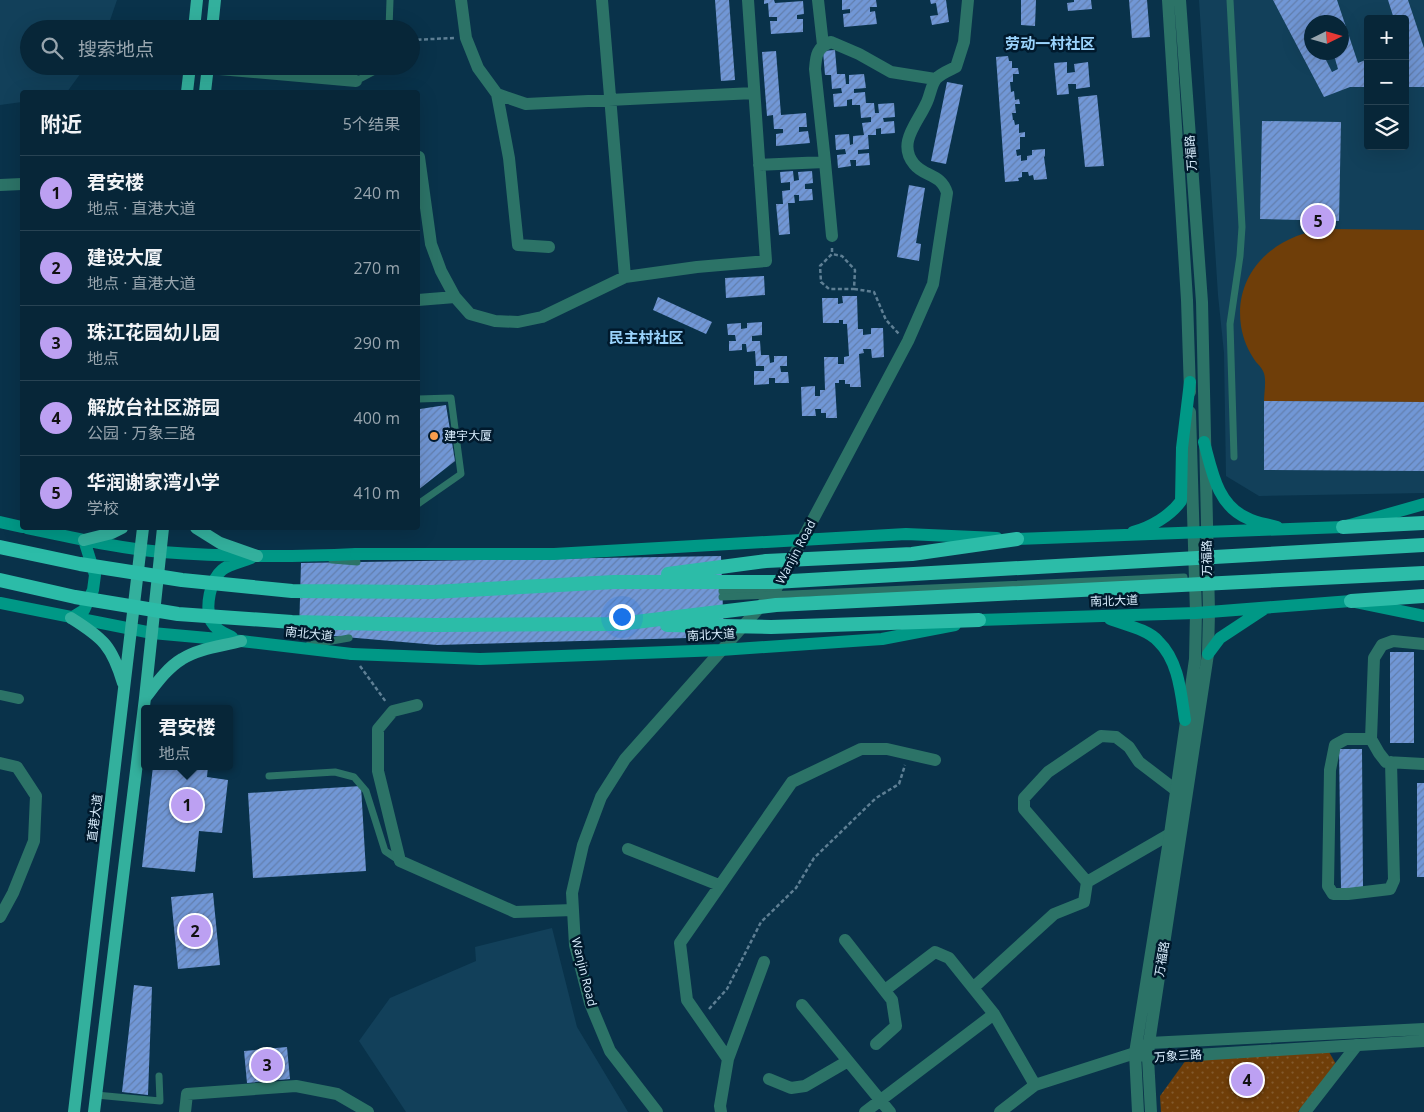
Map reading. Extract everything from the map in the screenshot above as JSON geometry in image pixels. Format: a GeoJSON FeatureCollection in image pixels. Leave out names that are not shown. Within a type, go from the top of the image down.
{"type":"FeatureCollection","features":[{"type":"Feature","properties":{"kind":"highway"},"geometry":{"type":"LineString","coordinates":[[1343,527],[1424,523]]}},
{"type":"Feature","properties":{"kind":"highway"},"geometry":{"type":"LineString","coordinates":[[614,582],[766,561],[912,554],[1017,539]]}},
{"type":"Feature","properties":{"kind":"highway"},"geometry":{"type":"LineString","coordinates":[[0,547],[80,564],[182,580],[292,591],[432,592],[614,582],[774,582],[1424,545]]}},
{"type":"Feature","properties":{"kind":"highway","name":"南北大道"},"geometry":{"type":"LineString","coordinates":[[0,580],[75,597],[178,614],[283,622],[434,625],[619,624],[776,605],[1424,573]]}},
{"type":"Feature","properties":{"kind":"highway"},"geometry":{"type":"LineString","coordinates":[[1352,601],[1424,596]]}},
{"type":"Feature","properties":{"kind":"highway"},"geometry":{"type":"LineString","coordinates":[[619,624],[771,627],[979,620]]}},
{"type":"Feature","properties":{"kind":"main road"},"geometry":{"type":"LineString","coordinates":[[195,20],[197,0]]}},
{"type":"Feature","properties":{"kind":"main road"},"geometry":{"type":"LineString","coordinates":[[213,20],[215,0]]}},
{"type":"Feature","properties":{"kind":"main road"},"geometry":{"type":"LineString","coordinates":[[187,90],[189,75]]}},
{"type":"Feature","properties":{"kind":"main road"},"geometry":{"type":"LineString","coordinates":[[205,90],[207,75]]}},
{"type":"Feature","properties":{"kind":"main road"},"geometry":{"type":"LineString","coordinates":[[1119,536],[1150,526],[1177,507],[1181,501],[1183,494],[1182,448],[1190,382]]}},
{"type":"Feature","properties":{"kind":"main road"},"geometry":{"type":"LineString","coordinates":[[1204,442],[1216,484],[1228,503],[1247,518],[1287,530]]}},
{"type":"Feature","properties":{"kind":"main road"},"geometry":{"type":"LineString","coordinates":[[36,530],[84,540],[161,552],[356,558],[554,554],[906,534],[1017,539],[1287,530],[1343,527],[1424,504]]}},
{"type":"Feature","properties":{"kind":"main road"},"geometry":{"type":"LineString","coordinates":[[0,522],[20,527]]}},
{"type":"Feature","properties":{"kind":"main road"},"geometry":{"type":"LineString","coordinates":[[84,540],[118,530]]}},
{"type":"Feature","properties":{"kind":"main road","name":"直港大道"},"geometry":{"type":"LineString","coordinates":[[74,1112],[143,530]]}},
{"type":"Feature","properties":{"kind":"main road"},"geometry":{"type":"LineString","coordinates":[[144,705],[163,530]]}},
{"type":"Feature","properties":{"kind":"main road"},"geometry":{"type":"LineString","coordinates":[[199,530],[220,543],[257,556]]}},
{"type":"Feature","properties":{"kind":"main road"},"geometry":{"type":"LineString","coordinates":[[84,540],[95,575],[93,590],[84,610],[71,618],[94,632],[107,646],[117,662],[125,690]]}},
{"type":"Feature","properties":{"kind":"main road"},"geometry":{"type":"LineString","coordinates":[[242,641],[219,630],[211,620],[209,605],[211,591],[217,577],[223,570],[257,556]]}},
{"type":"Feature","properties":{"kind":"main road","name":"南北大道"},"geometry":{"type":"LineString","coordinates":[[0,603],[152,633],[352,654],[480,659],[721,650],[882,639],[979,620],[1196,613],[1352,601],[1424,616]]}},
{"type":"Feature","properties":{"kind":"main road"},"geometry":{"type":"LineString","coordinates":[[1208,654],[1220,638],[1267,607]]}},
{"type":"Feature","properties":{"kind":"main road"},"geometry":{"type":"LineString","coordinates":[[1105,617],[1146,633],[1158,640],[1167,652],[1177,675],[1185,720]]}},
{"type":"Feature","properties":{"kind":"main road"},"geometry":{"type":"LineString","coordinates":[[145,698],[163,675],[182,658],[242,641]]}},
{"type":"Feature","properties":{"kind":"main road"},"geometry":{"type":"LineString","coordinates":[[94,1112],[141,730]]}},
{"type":"Feature","properties":{"kind":"street"},"geometry":{"type":"LineString","coordinates":[[461,0],[466,38],[478,68],[497,94],[509,158],[518,245],[549,247]]}},
{"type":"Feature","properties":{"kind":"street"},"geometry":{"type":"LineString","coordinates":[[602,0],[625,277]]}},
{"type":"Feature","properties":{"kind":"street"},"geometry":{"type":"LineString","coordinates":[[420,164],[432,244],[441,271],[455,297],[470,314],[495,321],[518,322],[542,317],[625,277],[697,267],[766,261],[748,0]]}},
{"type":"Feature","properties":{"kind":"street"},"geometry":{"type":"LineString","coordinates":[[818,0],[823,45]]}},
{"type":"Feature","properties":{"kind":"street"},"geometry":{"type":"LineString","coordinates":[[832,236],[815,69],[816,55],[823,45],[831,42],[841,45],[891,72],[936,79],[956,67],[964,42],[968,0]]}},
{"type":"Feature","properties":{"kind":"street","name":"万福路"},"geometry":{"type":"LineString","coordinates":[[1138,1112],[1135,1053],[1177,791],[1185,720],[1195,659],[1196,613],[1187,300],[1168,0]]}},
{"type":"Feature","properties":{"kind":"street","name":"万福路"},"geometry":{"type":"LineString","coordinates":[[1150,1112],[1149,1043],[1208,654],[1209,612],[1195,577],[1206,533],[1202,302],[1180,0]]}},
{"type":"Feature","properties":{"kind":"street"},"geometry":{"type":"LineString","coordinates":[[293,75],[356,81]]}},
{"type":"Feature","properties":{"kind":"street","name":"Wanjin Road"},"geometry":{"type":"LineString","coordinates":[[657,1112],[610,1052],[590,1003],[575,945],[572,893],[583,845],[601,797],[626,759],[776,589],[908,341],[933,284],[947,202],[945,185],[937,178],[915,166],[908,154],[906,144],[936,79]]}},
{"type":"Feature","properties":{"kind":"street"},"geometry":{"type":"LineString","coordinates":[[497,94],[526,104],[754,93]]}},
{"type":"Feature","properties":{"kind":"street"},"geometry":{"type":"LineString","coordinates":[[759,165],[825,162]]}},
{"type":"Feature","properties":{"kind":"street"},"geometry":{"type":"LineString","coordinates":[[0,185],[20,184]]}},
{"type":"Feature","properties":{"kind":"street"},"geometry":{"type":"LineString","coordinates":[[420,300],[455,297]]}},
{"type":"Feature","properties":{"kind":"street"},"geometry":{"type":"LineString","coordinates":[[1424,644],[1393,641],[1382,645],[1374,658],[1371,738],[1386,762],[1424,764]]}},
{"type":"Feature","properties":{"kind":"street"},"geometry":{"type":"LineString","coordinates":[[0,695],[19,699]]}},
{"type":"Feature","properties":{"kind":"street"},"geometry":{"type":"LineString","coordinates":[[417,705],[393,711],[378,729],[378,771],[400,861],[515,912],[573,910]]}},
{"type":"Feature","properties":{"kind":"street"},"geometry":{"type":"LineString","coordinates":[[973,988],[1054,914],[1084,902],[1087,882],[1024,809],[1024,798],[1048,772],[1101,736],[1116,737],[1129,747],[1139,762],[1177,791]]}},
{"type":"Feature","properties":{"kind":"street"},"geometry":{"type":"LineString","coordinates":[[1371,738],[1346,739],[1335,745],[1330,770],[1328,886],[1333,894],[1390,890],[1394,880],[1391,762]]}},
{"type":"Feature","properties":{"kind":"street"},"geometry":{"type":"LineString","coordinates":[[728,1059],[687,1000],[680,943],[719,885],[792,782],[861,749],[887,749],[935,760]]}},
{"type":"Feature","properties":{"kind":"street"},"geometry":{"type":"LineString","coordinates":[[0,763],[17,767],[36,796],[34,841],[13,893],[0,917]]}},
{"type":"Feature","properties":{"kind":"street"},"geometry":{"type":"LineString","coordinates":[[1087,882],[1170,834]]}},
{"type":"Feature","properties":{"kind":"street"},"geometry":{"type":"LineString","coordinates":[[628,849],[719,885]]}},
{"type":"Feature","properties":{"kind":"street"},"geometry":{"type":"LineString","coordinates":[[844,940],[892,1000],[896,1026],[876,1044]]}},
{"type":"Feature","properties":{"kind":"street"},"geometry":{"type":"LineString","coordinates":[[885,990],[935,952],[949,958],[994,1014],[1034,1085]]}},
{"type":"Feature","properties":{"kind":"street"},"geometry":{"type":"LineString","coordinates":[[721,1112],[720,1106],[728,1059],[764,962]]}},
{"type":"Feature","properties":{"kind":"street"},"geometry":{"type":"LineString","coordinates":[[802,1005],[890,1112]]}},
{"type":"Feature","properties":{"kind":"street"},"geometry":{"type":"LineString","coordinates":[[865,1112],[994,1014]]}},
{"type":"Feature","properties":{"kind":"street","name":"万象三路"},"geometry":{"type":"LineString","coordinates":[[1135,1053],[1149,1043],[1424,1029]]}},
{"type":"Feature","properties":{"kind":"street","name":"万象三路"},"geometry":{"type":"LineString","coordinates":[[1135,1053],[1148,1058],[1424,1041]]}},
{"type":"Feature","properties":{"kind":"street"},"geometry":{"type":"LineString","coordinates":[[1305,1112],[1357,1045]]}},
{"type":"Feature","properties":{"kind":"street"},"geometry":{"type":"LineString","coordinates":[[1008,1109],[1034,1085],[1135,1053]]}},
{"type":"Feature","properties":{"kind":"street"},"geometry":{"type":"LineString","coordinates":[[769,1079],[791,1088],[805,1086],[848,1061]]}},
{"type":"Feature","properties":{"kind":"street"},"geometry":{"type":"LineString","coordinates":[[185,1112],[187,1094],[296,1086],[337,1094],[368,1112]]}},
{"type":"Feature","properties":{"kind":"lane"},"geometry":{"type":"LineString","coordinates":[[389,20],[390,0]]}},
{"type":"Feature","properties":{"kind":"lane"},"geometry":{"type":"LineString","coordinates":[[1230,0],[1242,227],[1240,256],[1230,324],[1234,457]]}},
{"type":"Feature","properties":{"kind":"lane"},"geometry":{"type":"LineString","coordinates":[[356,81],[367,75]]}},
{"type":"Feature","properties":{"kind":"lane"},"geometry":{"type":"LineString","coordinates":[[420,399],[451,398],[461,474],[420,503]]}},
{"type":"Feature","properties":{"kind":"lane"},"geometry":{"type":"LineString","coordinates":[[776,589],[722,594],[1195,577]]}},
{"type":"Feature","properties":{"kind":"lane"},"geometry":{"type":"LineString","coordinates":[[294,648],[349,638]]}},
{"type":"Feature","properties":{"kind":"lane"},"geometry":{"type":"LineString","coordinates":[[269,776],[335,772],[354,777],[366,792],[385,851],[400,861]]}},
{"type":"Feature","properties":{"kind":"lane"},"geometry":{"type":"LineString","coordinates":[[96,1095],[160,1101],[159,1076]]}},
{"type":"Feature","properties":{"kind":"path"},"geometry":{"type":"LineString","coordinates":[[420,40],[466,38]]}},
{"type":"Feature","properties":{"kind":"path"},"geometry":{"type":"LineString","coordinates":[[854,289],[855,270],[842,256],[832,254],[820,266],[821,282],[829,289],[854,289],[874,292],[886,320],[894,330],[908,341]]}},
{"type":"Feature","properties":{"kind":"path"},"geometry":{"type":"LineString","coordinates":[[352,654],[393,711]]}},
{"type":"Feature","properties":{"kind":"path"},"geometry":{"type":"LineString","coordinates":[[700,1018],[727,989],[761,922],[796,888],[814,858],[876,798],[899,784],[908,754]]}},
{"type":"Feature","properties":{"kind":"shaded area"},"geometry":{"type":"Polygon","coordinates":[[[0,0],[117,0],[110,20],[20,20],[20,75],[79,75],[68,90],[20,90],[20,102],[0,105],[0,0]]]}},
{"type":"Feature","properties":{"kind":"shaded area"},"geometry":{"type":"Polygon","coordinates":[[[1199,0],[1424,0],[1424,493],[1259,496],[1226,476],[1224,353],[1218,295],[1199,0]]]}},
{"type":"Feature","properties":{"kind":"shaded area"},"geometry":{"type":"Polygon","coordinates":[[[1328,229],[1424,230],[1424,402],[1264,401],[1264,374],[1248,349],[1241,326],[1240,306],[1244,288],[1262,258],[1276,247],[1292,238],[1309,232],[1328,229]]]}},
{"type":"Feature","properties":{"kind":"shaded area"},"geometry":{"type":"Polygon","coordinates":[[[552,928],[577,1027],[628,1112],[406,1112],[359,1041],[390,998],[476,961],[475,947],[552,928]]]}},
{"type":"Feature","properties":{"kind":"shaded area"},"geometry":{"type":"Polygon","coordinates":[[[1329,1052],[1336,1064],[1298,1112],[1161,1112],[1160,1096],[1186,1060],[1329,1052]]]}},
{"type":"Feature","properties":{"kind":"building"},"geometry":{"type":"Polygon","coordinates":[[[715,0],[729,0],[735,80],[721,81],[715,0]]]}},
{"type":"Feature","properties":{"kind":"building"},"geometry":{"type":"Polygon","coordinates":[[[764,0],[774,0],[775,3],[803,1],[804,14],[797,15],[797,19],[803,19],[803,32],[771,34],[770,21],[777,21],[777,17],[769,17],[768,3],[764,4],[764,0]]]}},
{"type":"Feature","properties":{"kind":"building"},"geometry":{"type":"Polygon","coordinates":[[[842,0],[876,0],[877,7],[870,7],[870,12],[875,11],[877,24],[844,27],[843,14],[850,13],[850,9],[842,10],[842,0]]]}},
{"type":"Feature","properties":{"kind":"building"},"geometry":{"type":"Polygon","coordinates":[[[930,0],[946,0],[949,22],[932,25],[930,16],[938,15],[936,3],[931,4],[930,0]]]}},
{"type":"Feature","properties":{"kind":"building"},"geometry":{"type":"Polygon","coordinates":[[[1021,0],[1036,0],[1035,26],[1021,25],[1021,0]]]}},
{"type":"Feature","properties":{"kind":"building"},"geometry":{"type":"Polygon","coordinates":[[[1074,0],[1091,0],[1092,9],[1068,11],[1067,3],[1074,2],[1074,0]]]}},
{"type":"Feature","properties":{"kind":"building"},"geometry":{"type":"Polygon","coordinates":[[[1129,0],[1147,0],[1150,37],[1132,38],[1129,0]]]}},
{"type":"Feature","properties":{"kind":"building"},"geometry":{"type":"Polygon","coordinates":[[[1273,0],[1337,0],[1342,15],[1304,15],[1304,59],[1273,0]]]}},
{"type":"Feature","properties":{"kind":"building"},"geometry":{"type":"Polygon","coordinates":[[[1388,0],[1408,0],[1424,48],[1424,87],[1409,87],[1409,15],[1393,15],[1388,0]]]}},
{"type":"Feature","properties":{"kind":"building"},"geometry":{"type":"Polygon","coordinates":[[[1349,36],[1358,63],[1364,61],[1364,87],[1350,87],[1324,97],[1305,60],[1326,60],[1332,72],[1338,69],[1335,60],[1349,60],[1349,36]]]}},
{"type":"Feature","properties":{"kind":"building"},"geometry":{"type":"Polygon","coordinates":[[[835,50],[837,74],[845,74],[846,84],[849,84],[849,75],[864,74],[866,88],[854,89],[854,93],[865,92],[866,103],[874,103],[875,113],[879,113],[878,104],[894,103],[895,117],[883,118],[884,122],[894,121],[895,133],[881,134],[881,128],[876,129],[876,135],[868,135],[869,149],[858,150],[858,154],[869,153],[870,165],[856,166],[856,160],[850,160],[851,166],[838,168],[837,155],[846,154],[845,149],[836,150],[835,135],[849,134],[850,145],[853,144],[853,136],[864,135],[862,123],[871,122],[871,117],[861,118],[860,105],[852,105],[852,99],[847,100],[847,106],[834,107],[833,94],[842,93],[841,88],[832,89],[831,75],[825,75],[823,51],[835,50]]]}},
{"type":"Feature","properties":{"kind":"building"},"geometry":{"type":"Polygon","coordinates":[[[776,51],[781,115],[806,113],[807,127],[799,127],[799,132],[808,131],[810,143],[776,146],[776,134],[783,133],[783,129],[774,129],[773,115],[767,116],[762,52],[776,51]]]}},
{"type":"Feature","properties":{"kind":"building"},"geometry":{"type":"Polygon","coordinates":[[[1008,56],[1009,61],[1012,61],[1012,68],[1018,68],[1019,74],[1013,74],[1013,82],[1010,82],[1011,92],[1014,91],[1015,100],[1019,99],[1020,104],[1015,104],[1016,113],[1012,113],[1013,120],[1015,125],[1019,124],[1019,133],[1025,132],[1025,137],[1020,137],[1020,149],[1016,150],[1017,156],[1021,155],[1021,161],[1027,160],[1027,156],[1032,155],[1032,150],[1045,149],[1044,157],[1047,179],[1034,180],[1033,175],[1029,176],[1028,172],[1022,172],[1022,177],[1018,178],[1019,181],[1005,182],[996,57],[1008,56]]]}},
{"type":"Feature","properties":{"kind":"building"},"geometry":{"type":"Polygon","coordinates":[[[1067,62],[1067,73],[1075,72],[1074,64],[1088,62],[1090,87],[1076,89],[1076,84],[1068,84],[1069,94],[1057,95],[1054,63],[1067,62]]]}},
{"type":"Feature","properties":{"kind":"building"},"geometry":{"type":"Polygon","coordinates":[[[947,82],[963,85],[946,164],[931,161],[947,82]]]}},
{"type":"Feature","properties":{"kind":"building"},"geometry":{"type":"Polygon","coordinates":[[[1097,95],[1104,166],[1085,167],[1078,97],[1097,95]]]}},
{"type":"Feature","properties":{"kind":"building"},"geometry":{"type":"Polygon","coordinates":[[[1262,121],[1341,122],[1339,221],[1260,219],[1262,121]]]}},
{"type":"Feature","properties":{"kind":"building"},"geometry":{"type":"Polygon","coordinates":[[[793,171],[794,181],[799,180],[798,172],[812,171],[813,183],[805,184],[805,189],[812,189],[813,200],[799,201],[799,195],[794,195],[795,203],[788,203],[790,234],[779,235],[776,204],[783,204],[782,191],[790,190],[790,182],[781,183],[780,172],[793,171]]]}},
{"type":"Feature","properties":{"kind":"building"},"geometry":{"type":"Polygon","coordinates":[[[909,185],[925,188],[916,243],[921,244],[919,261],[897,257],[909,185]]]}},
{"type":"Feature","properties":{"kind":"building"},"geometry":{"type":"Polygon","coordinates":[[[764,276],[765,295],[726,298],[725,278],[764,276]]]}},
{"type":"Feature","properties":{"kind":"building"},"geometry":{"type":"Polygon","coordinates":[[[842,296],[857,296],[858,329],[863,329],[863,335],[871,334],[871,328],[883,328],[884,357],[872,358],[871,349],[863,349],[864,353],[859,354],[861,387],[850,387],[850,384],[845,384],[845,380],[839,380],[839,383],[835,383],[837,418],[826,418],[826,413],[821,413],[821,409],[815,409],[816,416],[802,416],[801,387],[815,386],[815,396],[820,396],[820,390],[825,390],[824,357],[838,357],[838,364],[844,364],[844,357],[849,356],[847,324],[843,324],[843,320],[839,320],[839,323],[823,323],[822,298],[838,298],[838,304],[843,303],[842,296]]]}},
{"type":"Feature","properties":{"kind":"building"},"geometry":{"type":"Polygon","coordinates":[[[658,297],[712,322],[706,334],[653,310],[658,297]]]}},
{"type":"Feature","properties":{"kind":"building"},"geometry":{"type":"Polygon","coordinates":[[[762,322],[762,335],[752,336],[752,341],[760,341],[761,355],[769,355],[770,363],[774,362],[774,356],[787,356],[787,366],[780,366],[781,372],[788,372],[789,383],[775,383],[775,378],[769,378],[769,384],[754,385],[754,371],[764,371],[764,366],[756,366],[755,351],[747,352],[746,344],[742,344],[742,350],[729,351],[729,341],[736,341],[735,335],[728,335],[727,324],[741,323],[741,329],[747,328],[747,323],[762,322]]]}},
{"type":"Feature","properties":{"kind":"building"},"geometry":{"type":"Polygon","coordinates":[[[1264,401],[1424,402],[1424,471],[1264,470],[1264,401]]]}},
{"type":"Feature","properties":{"kind":"building","name":"建宇大厦"},"geometry":{"type":"Polygon","coordinates":[[[446,405],[455,461],[420,488],[420,409],[446,405]]]}},
{"type":"Feature","properties":{"kind":"building"},"geometry":{"type":"Polygon","coordinates":[[[721,556],[724,637],[437,645],[299,633],[301,563],[721,556]]]}},
{"type":"Feature","properties":{"kind":"building"},"geometry":{"type":"Polygon","coordinates":[[[1390,652],[1414,652],[1414,743],[1390,743],[1390,652]]]}},
{"type":"Feature","properties":{"kind":"building"},"geometry":{"type":"Polygon","coordinates":[[[1339,749],[1362,749],[1363,889],[1341,889],[1339,749]]]}},
{"type":"Feature","properties":{"kind":"building"},"geometry":{"type":"Polygon","coordinates":[[[153,770],[208,770],[207,777],[228,780],[222,833],[199,831],[195,872],[142,867],[153,770]]]}},
{"type":"Feature","properties":{"kind":"building"},"geometry":{"type":"Polygon","coordinates":[[[1417,783],[1424,783],[1424,877],[1417,877],[1417,783]]]}},
{"type":"Feature","properties":{"kind":"building"},"geometry":{"type":"Polygon","coordinates":[[[361,786],[366,871],[253,878],[248,793],[361,786]]]}},
{"type":"Feature","properties":{"kind":"building"},"geometry":{"type":"Polygon","coordinates":[[[213,893],[220,965],[178,969],[171,897],[213,893]]]}},
{"type":"Feature","properties":{"kind":"building"},"geometry":{"type":"Polygon","coordinates":[[[134,985],[152,987],[148,1095],[122,1092],[134,985]]]}},
{"type":"Feature","properties":{"kind":"building"},"geometry":{"type":"Polygon","coordinates":[[[287,1047],[290,1079],[247,1083],[244,1051],[287,1047]]]}},
{"type":"Feature","properties":{"kind":"place","name":"华润谢家湾小学"},"geometry":{"type":"Point","coordinates":[1318,221]}},
{"type":"Feature","properties":{"kind":"place","name":"建宇大厦"},"geometry":{"type":"Point","coordinates":[434,436]}},
{"type":"Feature","properties":{"kind":"place","name":"君安楼"},"geometry":{"type":"Point","coordinates":[187,805]}},
{"type":"Feature","properties":{"kind":"place","name":"建设大厦"},"geometry":{"type":"Point","coordinates":[195,931]}},
{"type":"Feature","properties":{"kind":"place","name":"珠江花园幼儿园"},"geometry":{"type":"Point","coordinates":[267,1065]}},
{"type":"Feature","properties":{"kind":"place","name":"解放台社区游园"},"geometry":{"type":"Point","coordinates":[1247,1080]}},
{"type":"Feature","properties":{"kind":"district","name":"劳动一村社区"},"geometry":{"type":"Point","coordinates":[1050,44]}},
{"type":"Feature","properties":{"kind":"district","name":"民主村社区"},"geometry":{"type":"Point","coordinates":[646,338]}}]}
